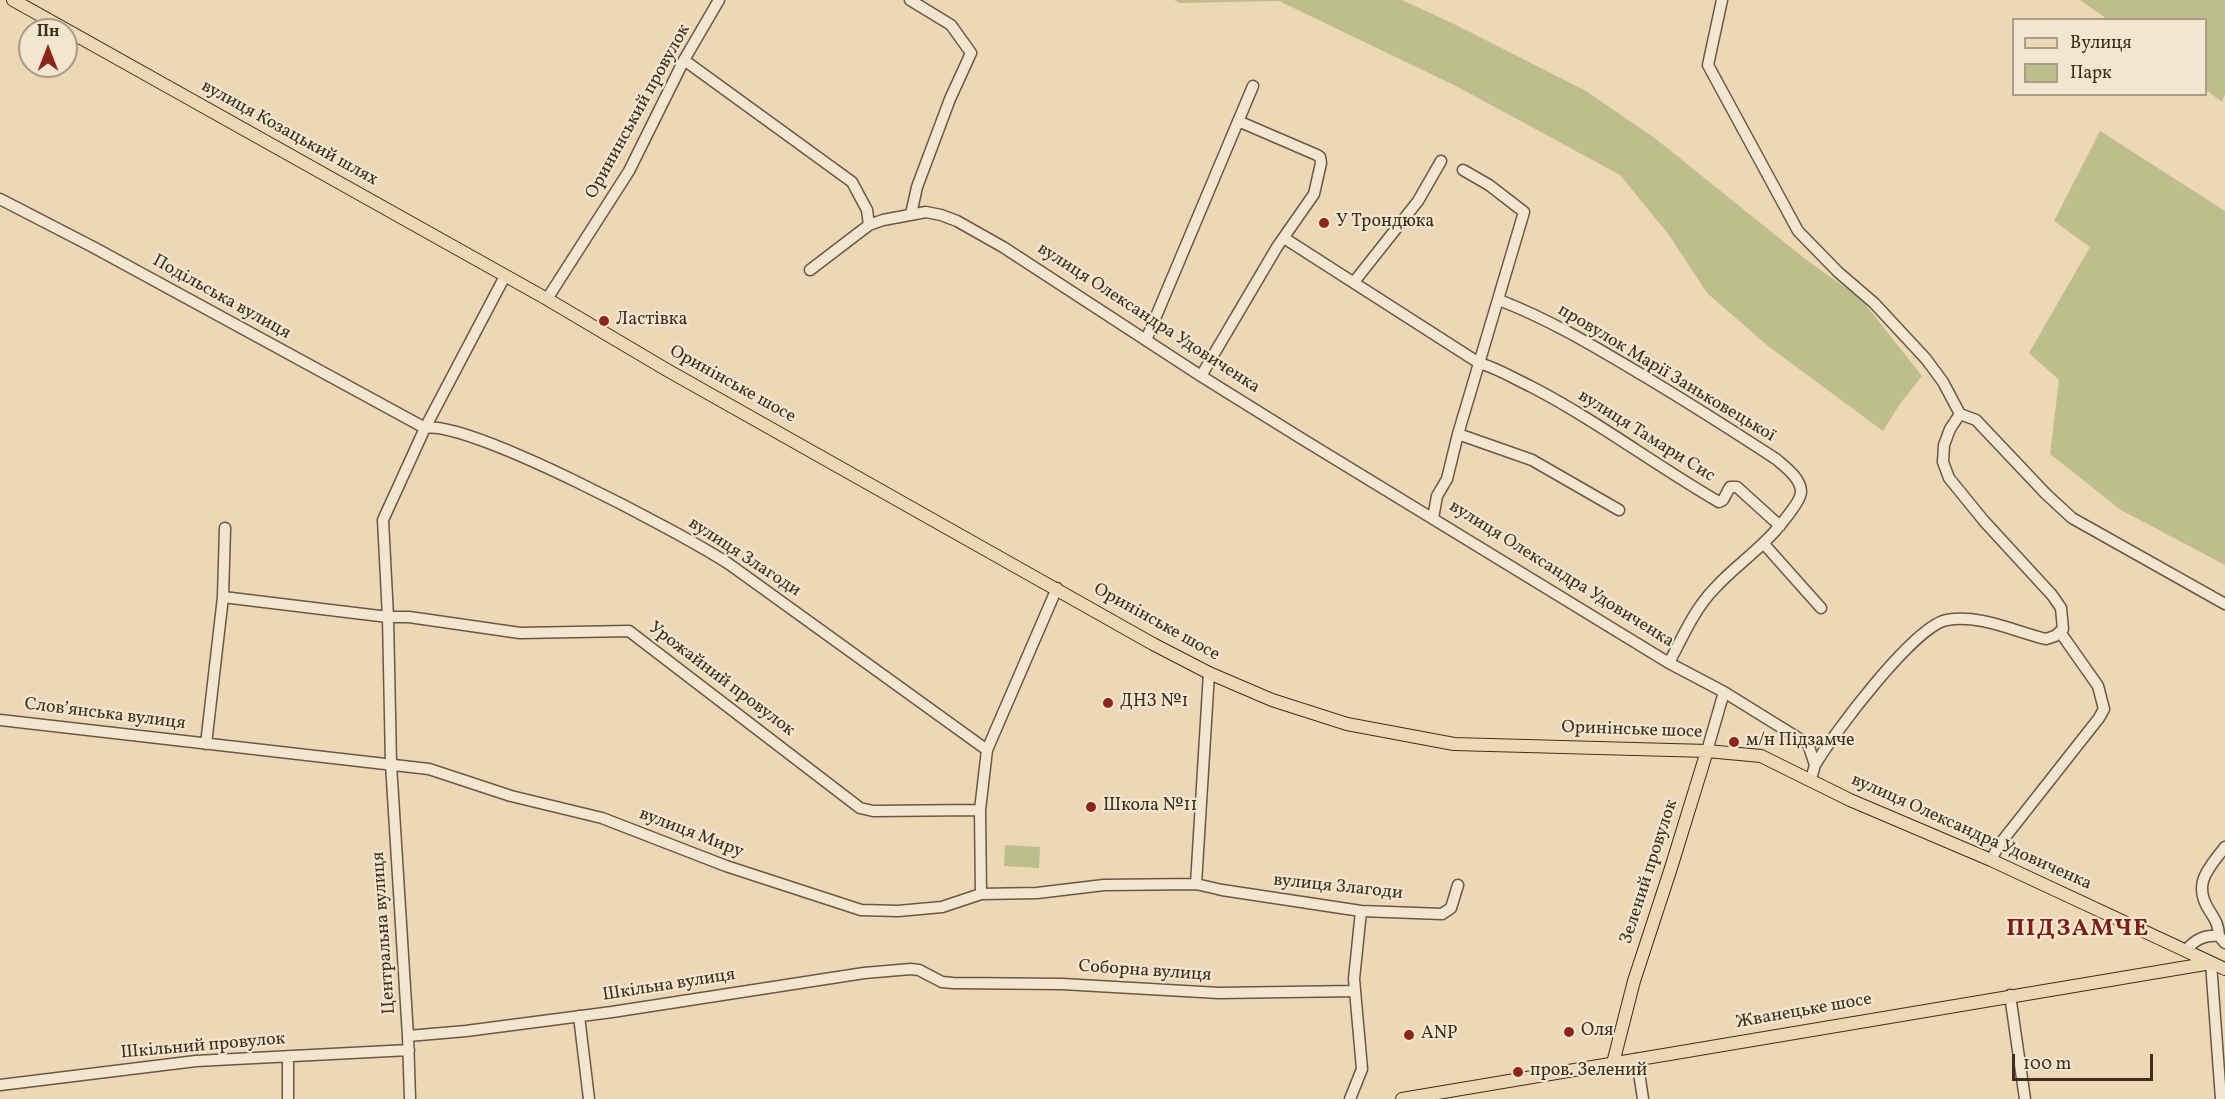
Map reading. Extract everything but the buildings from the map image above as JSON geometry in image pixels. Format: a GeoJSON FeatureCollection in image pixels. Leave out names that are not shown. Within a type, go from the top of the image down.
{"type":"FeatureCollection","features":[{"type":"Feature","properties":{"kind":"main road","name":"вулиця Козацький шлях"},"geometry":{"type":"LineString","coordinates":[[13,0],[547,299]]}},
{"type":"Feature","properties":{"kind":"main road","name":"Оринінське шосе"},"geometry":{"type":"LineString","coordinates":[[547,299],[667,370],[1058,588],[1153,644],[1209,673],[1272,700],[1347,724],[1454,744],[1707,750],[1761,756],[1811,779]]}},
{"type":"Feature","properties":{"kind":"main road","name":"Зелений провулок"},"geometry":{"type":"LineString","coordinates":[[1613,1063],[1634,981],[1707,750]]}},
{"type":"Feature","properties":{"kind":"main road","name":"вулиця Олександра Удовиченка"},"geometry":{"type":"LineString","coordinates":[[1811,779],[1850,800],[1991,860],[2225,969]]}},
{"type":"Feature","properties":{"kind":"main road","name":"Жванецьке шосе"},"geometry":{"type":"LineString","coordinates":[[1402,1099],[2211,963]]}},
{"type":"Feature","properties":{"kind":"street","name":"Орининський провулок"},"geometry":{"type":"LineString","coordinates":[[547,299],[629,171],[684,60],[719,0]]}},
{"type":"Feature","properties":{"kind":"street"},"geometry":{"type":"LineString","coordinates":[[910,0],[951,25],[971,53],[950,99],[925,165],[911,214]]}},
{"type":"Feature","properties":{"kind":"street"},"geometry":{"type":"LineString","coordinates":[[1722,0],[1708,65],[1798,231],[1838,272],[1874,303],[1926,359],[1943,382],[1960,414],[1976,420],[2072,518],[2225,604]]}},
{"type":"Feature","properties":{"kind":"street"},"geometry":{"type":"LineString","coordinates":[[684,60],[852,182],[867,210],[869,225]]}},
{"type":"Feature","properties":{"kind":"street"},"geometry":{"type":"LineString","coordinates":[[1146,340],[1253,86]]}},
{"type":"Feature","properties":{"kind":"street"},"geometry":{"type":"LineString","coordinates":[[1201,376],[1284,238],[1314,194],[1321,160],[1317,155],[1238,121]]}},
{"type":"Feature","properties":{"kind":"street"},"geometry":{"type":"LineString","coordinates":[[1354,282],[1418,201],[1441,161]]}},
{"type":"Feature","properties":{"kind":"street"},"geometry":{"type":"LineString","coordinates":[[1433,518],[1437,496],[1447,479],[1458,434],[1524,212],[1489,185],[1463,171]]}},
{"type":"Feature","properties":{"kind":"street","name":"Подільська вулиця"},"geometry":{"type":"LineString","coordinates":[[0,199],[93,247],[425,428]]}},
{"type":"Feature","properties":{"kind":"street","name":"вулиця Олександра Удовиченка"},"geometry":{"type":"LineString","coordinates":[[810,270],[869,225],[926,212],[941,214],[957,221],[1003,247],[1201,376],[1669,663],[1724,692],[1808,744],[1815,765]]}},
{"type":"Feature","properties":{"kind":"street"},"geometry":{"type":"LineString","coordinates":[[1284,238],[1479,363]]}},
{"type":"Feature","properties":{"kind":"street","name":"Центральна вулиця"},"geometry":{"type":"LineString","coordinates":[[410,1099],[391,765],[388,616],[383,520],[425,428],[505,276]]}},
{"type":"Feature","properties":{"kind":"street","name":"провулок Марії Заньковецької"},"geometry":{"type":"LineString","coordinates":[[1499,300],[1534,313],[1589,343],[1776,459],[1796,480],[1801,494],[1780,526]]}},
{"type":"Feature","properties":{"kind":"street","name":"вулиця Тамари Сис"},"geometry":{"type":"LineString","coordinates":[[1479,363],[1499,370],[1571,408],[1677,478],[1719,502],[1723,500],[1730,487],[1737,487],[1780,526]]}},
{"type":"Feature","properties":{"kind":"street"},"geometry":{"type":"LineString","coordinates":[[1811,779],[1815,765],[1870,688],[1936,623],[1956,619],[1981,622],[2046,639],[2061,632],[2064,623],[2063,616],[2061,608],[2052,595],[1962,496],[1945,470],[1942,454],[1944,445],[1950,429],[1960,414]]}},
{"type":"Feature","properties":{"kind":"street","name":"вулиця Злагоди"},"geometry":{"type":"LineString","coordinates":[[425,428],[441,428],[472,437],[545,467],[712,553],[987,750]]}},
{"type":"Feature","properties":{"kind":"street"},"geometry":{"type":"LineString","coordinates":[[1458,434],[1532,460],[1619,510]]}},
{"type":"Feature","properties":{"kind":"street"},"geometry":{"type":"LineString","coordinates":[[1669,663],[1685,632],[1713,590],[1764,544],[1780,526]]}},
{"type":"Feature","properties":{"kind":"street","name":"Словʼянська вулиця"},"geometry":{"type":"LineString","coordinates":[[206,744],[223,597],[225,528]]}},
{"type":"Feature","properties":{"kind":"street"},"geometry":{"type":"LineString","coordinates":[[1764,544],[1821,608]]}},
{"type":"Feature","properties":{"kind":"street"},"geometry":{"type":"LineString","coordinates":[[981,894],[980,810],[987,750],[1058,588]]}},
{"type":"Feature","properties":{"kind":"street"},"geometry":{"type":"LineString","coordinates":[[223,597],[388,616]]}},
{"type":"Feature","properties":{"kind":"street","name":"Урожайний провулок"},"geometry":{"type":"LineString","coordinates":[[388,616],[520,633],[629,632],[860,808],[873,811],[980,810]]}},
{"type":"Feature","properties":{"kind":"street"},"geometry":{"type":"LineString","coordinates":[[1991,860],[1999,845],[2104,709],[2098,686],[2061,632]]}},
{"type":"Feature","properties":{"kind":"street"},"geometry":{"type":"LineString","coordinates":[[1196,884],[1209,673]]}},
{"type":"Feature","properties":{"kind":"street","name":"Зелений провулок"},"geometry":{"type":"LineString","coordinates":[[1707,750],[1724,692]]}},
{"type":"Feature","properties":{"kind":"street","name":"Словʼянська вулиця"},"geometry":{"type":"LineString","coordinates":[[0,720],[391,765]]}},
{"type":"Feature","properties":{"kind":"street","name":"вулиця Миру"},"geometry":{"type":"LineString","coordinates":[[391,765],[421,767],[450,774],[511,796],[602,818],[726,866],[850,908],[881,911],[942,907],[981,894]]}},
{"type":"Feature","properties":{"kind":"street"},"geometry":{"type":"LineString","coordinates":[[2186,950],[2203,937],[2222,940],[2217,922],[2203,897],[2202,882],[2225,847]]}},
{"type":"Feature","properties":{"kind":"street","name":"вулиця Злагоди"},"geometry":{"type":"LineString","coordinates":[[981,894],[1037,892],[1104,885],[1196,884],[1209,888],[1361,910],[1445,913],[1451,908],[1458,885]]}},
{"type":"Feature","properties":{"kind":"street"},"geometry":{"type":"LineString","coordinates":[[1350,1099],[1362,1070],[1354,968],[1361,910]]}},
{"type":"Feature","properties":{"kind":"street"},"geometry":{"type":"LineString","coordinates":[[2211,963],[2221,1099]]}},
{"type":"Feature","properties":{"kind":"street","name":"Шкільна вулиця"},"geometry":{"type":"LineString","coordinates":[[408,1036],[579,1016],[864,973],[911,969],[919,970],[933,978]]}},
{"type":"Feature","properties":{"kind":"street","name":"Соборна вулиця"},"geometry":{"type":"LineString","coordinates":[[933,978],[953,983],[1062,984],[1219,993],[1355,991]]}},
{"type":"Feature","properties":{"kind":"street"},"geometry":{"type":"LineString","coordinates":[[2010,995],[2025,1099]]}},
{"type":"Feature","properties":{"kind":"street"},"geometry":{"type":"LineString","coordinates":[[579,1016],[589,1099]]}},
{"type":"Feature","properties":{"kind":"street","name":"Шкільний провулок"},"geometry":{"type":"LineString","coordinates":[[0,1085],[196,1061],[408,1050]]}},
{"type":"Feature","properties":{"kind":"street"},"geometry":{"type":"LineString","coordinates":[[288,1056],[288,1099]]}},
{"type":"Feature","properties":{"kind":"street"},"geometry":{"type":"LineString","coordinates":[[1637,1059],[1643,1099]]}},
{"type":"Feature","properties":{"kind":"green space"},"geometry":{"type":"Polygon","coordinates":[[[1174,0],[1402,0],[1458,26],[1586,91],[1656,139],[1804,258],[1861,299],[1922,376],[1883,431],[1768,346],[1707,293],[1669,235],[1620,175],[1458,87],[1279,1],[1180,3],[1174,0]]]}},
{"type":"Feature","properties":{"kind":"green space"},"geometry":{"type":"Polygon","coordinates":[[[2080,0],[2225,0],[2225,94],[2222,102],[2207,91],[2207,18],[2106,18],[2080,0]]]}},
{"type":"Feature","properties":{"kind":"green space"},"geometry":{"type":"Polygon","coordinates":[[[2100,131],[2225,211],[2225,565],[2121,510],[2050,454],[2059,380],[2029,353],[2090,247],[2054,221],[2100,131]]]}},
{"type":"Feature","properties":{"kind":"green space"},"geometry":{"type":"Polygon","coordinates":[[[1005,845],[1040,847],[1039,868],[1004,866],[1005,845]]]}},
{"type":"Feature","properties":{"kind":"place","name":"У Трондюка"},"geometry":{"type":"Point","coordinates":[1324,223]}},
{"type":"Feature","properties":{"kind":"place","name":"Ластівка"},"geometry":{"type":"Point","coordinates":[604,321]}},
{"type":"Feature","properties":{"kind":"place","name":"ДНЗ №1"},"geometry":{"type":"Point","coordinates":[1108,703]}},
{"type":"Feature","properties":{"kind":"place","name":"м/н Підзамче"},"geometry":{"type":"Point","coordinates":[1734,742]}},
{"type":"Feature","properties":{"kind":"place","name":"Школа №11"},"geometry":{"type":"Point","coordinates":[1091,807]}},
{"type":"Feature","properties":{"kind":"place","name":"Оля"},"geometry":{"type":"Point","coordinates":[1569,1032]}},
{"type":"Feature","properties":{"kind":"place","name":"ANP"},"geometry":{"type":"Point","coordinates":[1409,1035]}},
{"type":"Feature","properties":{"kind":"place","name":"пров. Зелений"},"geometry":{"type":"Point","coordinates":[1518,1072]}},
{"type":"Feature","properties":{"kind":"district","name":"ПІДЗАМЧЕ"},"geometry":{"type":"Point","coordinates":[2078,931]}}]}
